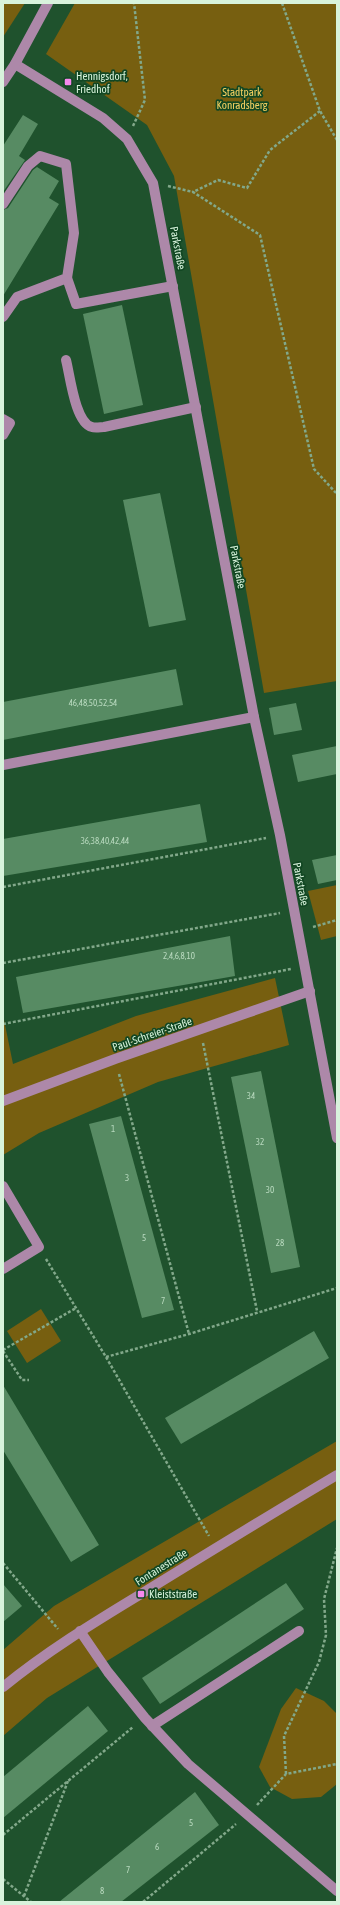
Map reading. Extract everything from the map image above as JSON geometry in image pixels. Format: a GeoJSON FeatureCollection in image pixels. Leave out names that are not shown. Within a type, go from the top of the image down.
{"type":"FeatureCollection","features":[{"type":"Feature","properties":{"kind":"street"},"geometry":{"type":"LineString","coordinates":[[3,82],[15,64],[48,3]]}},
{"type":"Feature","properties":{"kind":"street","name":"Parkstraße"},"geometry":{"type":"LineString","coordinates":[[15,64],[103,118],[127,139],[154,183],[254,717],[280,836],[337,1138]]}},
{"type":"Feature","properties":{"kind":"street"},"geometry":{"type":"LineString","coordinates":[[3,204],[28,166],[40,156],[66,164],[74,233],[67,278],[76,304],[173,286]]}},
{"type":"Feature","properties":{"kind":"street"},"geometry":{"type":"LineString","coordinates":[[3,317],[16,297],[67,278]]}},
{"type":"Feature","properties":{"kind":"street"},"geometry":{"type":"LineString","coordinates":[[66,360],[78,412],[90,427],[104,427],[196,407]]}},
{"type":"Feature","properties":{"kind":"street"},"geometry":{"type":"LineString","coordinates":[[3,419],[10,423],[3,434]]}},
{"type":"Feature","properties":{"kind":"street"},"geometry":{"type":"LineString","coordinates":[[3,766],[254,717]]}},
{"type":"Feature","properties":{"kind":"street","name":"Paul-Schreier-Straße"},"geometry":{"type":"LineString","coordinates":[[3,1100],[310,991]]}},
{"type":"Feature","properties":{"kind":"street"},"geometry":{"type":"LineString","coordinates":[[3,1186],[38,1247],[3,1269]]}},
{"type":"Feature","properties":{"kind":"street","name":"Fontanestraße"},"geometry":{"type":"LineString","coordinates":[[3,1687],[24,1670],[80,1631],[215,1547],[337,1475]]}},
{"type":"Feature","properties":{"kind":"street"},"geometry":{"type":"LineString","coordinates":[[80,1631],[108,1672],[145,1718],[188,1764],[337,1891]]}},
{"type":"Feature","properties":{"kind":"street"},"geometry":{"type":"LineString","coordinates":[[152,1726],[299,1631]]}},
{"type":"Feature","properties":{"kind":"path"},"geometry":{"type":"LineString","coordinates":[[127,139],[145,100],[134,3]]}},
{"type":"Feature","properties":{"kind":"path"},"geometry":{"type":"LineString","coordinates":[[282,3],[320,111],[337,140]]}},
{"type":"Feature","properties":{"kind":"path"},"geometry":{"type":"LineString","coordinates":[[194,192],[218,180],[247,188],[270,150],[320,111]]}},
{"type":"Feature","properties":{"kind":"path"},"geometry":{"type":"LineString","coordinates":[[154,183],[194,192],[260,235],[314,469],[337,494]]}},
{"type":"Feature","properties":{"kind":"path"},"geometry":{"type":"LineString","coordinates":[[3,886],[280,836]]}},
{"type":"Feature","properties":{"kind":"path"},"geometry":{"type":"LineString","coordinates":[[3,963],[294,911]]}},
{"type":"Feature","properties":{"kind":"path"},"geometry":{"type":"LineString","coordinates":[[298,932],[337,920]]}},
{"type":"Feature","properties":{"kind":"path"},"geometry":{"type":"LineString","coordinates":[[3,1024],[305,967]]}},
{"type":"Feature","properties":{"kind":"path"},"geometry":{"type":"LineString","coordinates":[[200,1030],[256,1311]]}},
{"type":"Feature","properties":{"kind":"path"},"geometry":{"type":"LineString","coordinates":[[115,1059],[189,1334]]}},
{"type":"Feature","properties":{"kind":"path"},"geometry":{"type":"LineString","coordinates":[[38,1247],[106,1357],[215,1547]]}},
{"type":"Feature","properties":{"kind":"path"},"geometry":{"type":"LineString","coordinates":[[106,1357],[189,1334],[256,1311],[337,1288]]}},
{"type":"Feature","properties":{"kind":"path"},"geometry":{"type":"LineString","coordinates":[[28,1380],[22,1380],[3,1351],[76,1308]]}},
{"type":"Feature","properties":{"kind":"path"},"geometry":{"type":"LineString","coordinates":[[286,1774],[284,1736],[319,1662],[326,1634],[324,1599],[337,1548]]}},
{"type":"Feature","properties":{"kind":"path"},"geometry":{"type":"LineString","coordinates":[[3,1563],[52,1620],[66,1641]]}},
{"type":"Feature","properties":{"kind":"path"},"geometry":{"type":"LineString","coordinates":[[3,1835],[145,1718]]}},
{"type":"Feature","properties":{"kind":"path"},"geometry":{"type":"LineString","coordinates":[[143,1902],[248,1815],[286,1774],[337,1764]]}},
{"type":"Feature","properties":{"kind":"path"},"geometry":{"type":"LineString","coordinates":[[24,1896],[69,1781]]}},
{"type":"Feature","properties":{"kind":"path"},"geometry":{"type":"LineString","coordinates":[[3,1879],[29,1901]]}},
{"type":"Feature","properties":{"kind":"green space"},"geometry":{"type":"Polygon","coordinates":[[[3,3],[25,3],[3,37],[3,3]]]}},
{"type":"Feature","properties":{"kind":"green space","name":"Stadtpark Konradsberg"},"geometry":{"type":"Polygon","coordinates":[[[75,3],[337,3],[337,681],[264,693],[174,176],[147,125],[46,54],[75,3]]]}},
{"type":"Feature","properties":{"kind":"green space"},"geometry":{"type":"Polygon","coordinates":[[[337,885],[337,936],[321,940],[308,891],[337,885]]]}},
{"type":"Feature","properties":{"kind":"green space"},"geometry":{"type":"Polygon","coordinates":[[[275,978],[289,1045],[158,1082],[39,1133],[3,1155],[3,1015],[13,1064],[136,1016],[275,978]]]}},
{"type":"Feature","properties":{"kind":"green space"},"geometry":{"type":"Polygon","coordinates":[[[41,1309],[61,1341],[27,1363],[7,1331],[41,1309]]]}},
{"type":"Feature","properties":{"kind":"green space"},"geometry":{"type":"Polygon","coordinates":[[[337,1441],[337,1519],[47,1698],[3,1736],[3,1650],[54,1606],[337,1441]]]}},
{"type":"Feature","properties":{"kind":"green space"},"geometry":{"type":"Polygon","coordinates":[[[296,1688],[324,1701],[337,1714],[337,1784],[321,1797],[292,1799],[270,1787],[259,1767],[281,1709],[296,1688]]]}},
{"type":"Feature","properties":{"kind":"building"},"geometry":{"type":"Polygon","coordinates":[[[23,115],[38,124],[19,156],[25,160],[3,192],[3,146],[23,115]]]}},
{"type":"Feature","properties":{"kind":"building"},"geometry":{"type":"Polygon","coordinates":[[[37,167],[59,181],[49,198],[59,204],[3,296],[3,210],[8,208],[33,170],[37,167]]]}},
{"type":"Feature","properties":{"kind":"building"},"geometry":{"type":"Polygon","coordinates":[[[122,305],[143,405],[104,414],[83,314],[122,305]]]}},
{"type":"Feature","properties":{"kind":"building"},"geometry":{"type":"Polygon","coordinates":[[[160,493],[186,620],[149,627],[123,500],[160,493]]]}},
{"type":"Feature","properties":{"kind":"building"},"geometry":{"type":"Polygon","coordinates":[[[176,669],[183,705],[3,740],[3,702],[176,669]]]}},
{"type":"Feature","properties":{"kind":"building"},"geometry":{"type":"Polygon","coordinates":[[[296,703],[302,730],[274,735],[269,708],[296,703]]]}},
{"type":"Feature","properties":{"kind":"building"},"geometry":{"type":"Polygon","coordinates":[[[337,746],[337,774],[298,782],[292,755],[337,746]]]}},
{"type":"Feature","properties":{"kind":"building"},"geometry":{"type":"Polygon","coordinates":[[[200,804],[207,842],[3,876],[3,839],[200,804]]]}},
{"type":"Feature","properties":{"kind":"building"},"geometry":{"type":"Polygon","coordinates":[[[337,855],[337,880],[318,884],[312,860],[337,855]]]}},
{"type":"Feature","properties":{"kind":"building"},"geometry":{"type":"Polygon","coordinates":[[[230,936],[235,976],[23,1013],[16,977],[230,936]]]}},
{"type":"Feature","properties":{"kind":"building"},"geometry":{"type":"Polygon","coordinates":[[[261,1071],[300,1267],[271,1273],[231,1077],[261,1071]]]}},
{"type":"Feature","properties":{"kind":"building"},"geometry":{"type":"Polygon","coordinates":[[[121,1116],[174,1310],[142,1318],[89,1124],[121,1116]]]}},
{"type":"Feature","properties":{"kind":"building"},"geometry":{"type":"Polygon","coordinates":[[[314,1331],[329,1358],[181,1444],[165,1418],[314,1331]]]}},
{"type":"Feature","properties":{"kind":"building"},"geometry":{"type":"Polygon","coordinates":[[[3,1385],[99,1545],[71,1562],[3,1450],[3,1385]]]}},
{"type":"Feature","properties":{"kind":"building"},"geometry":{"type":"Polygon","coordinates":[[[286,1583],[304,1609],[160,1704],[142,1678],[286,1583]]]}},
{"type":"Feature","properties":{"kind":"building"},"geometry":{"type":"Polygon","coordinates":[[[3,1584],[22,1606],[3,1622],[3,1584]]]}},
{"type":"Feature","properties":{"kind":"building"},"geometry":{"type":"Polygon","coordinates":[[[88,1706],[108,1731],[3,1818],[3,1777],[88,1706]]]}},
{"type":"Feature","properties":{"kind":"building"},"geometry":{"type":"Polygon","coordinates":[[[195,1792],[219,1825],[121,1902],[59,1902],[195,1792]]]}},
{"type":"Feature","properties":{"kind":"place","name":"Hennigsdorf, Friedhof"},"geometry":{"type":"Point","coordinates":[68,82]}},
{"type":"Feature","properties":{"kind":"place","name":"Kleiststraße"},"geometry":{"type":"Point","coordinates":[141,1594]}}]}
